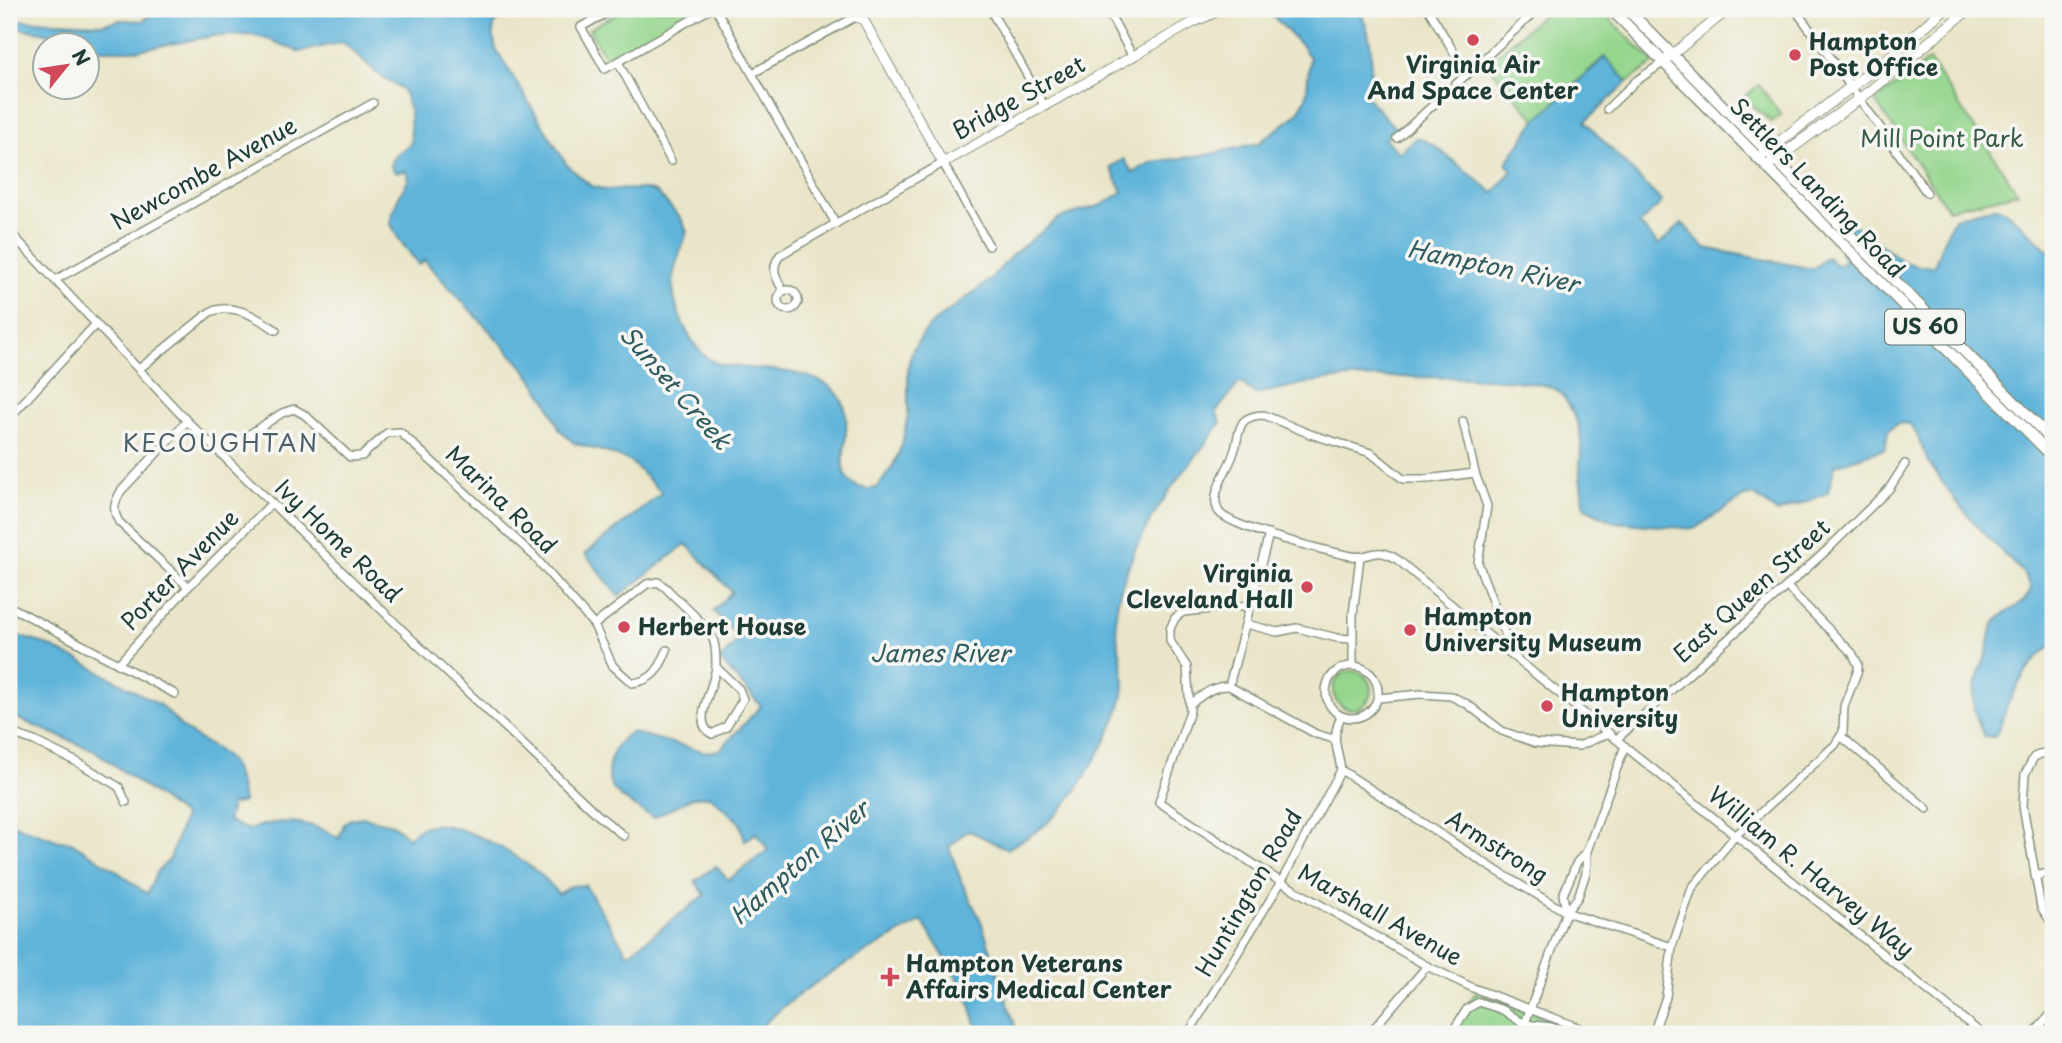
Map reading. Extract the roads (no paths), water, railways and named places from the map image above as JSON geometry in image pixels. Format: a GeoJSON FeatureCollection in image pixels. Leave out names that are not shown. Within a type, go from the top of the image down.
{"type":"FeatureCollection","features":[{"type":"Feature","properties":{"kind":"main road","name":"Settlers Landing Road"},"geometry":{"type":"LineString","coordinates":[[1611,9],[1668,58]]}},
{"type":"Feature","properties":{"kind":"main road","name":"Settlers Landing Road"},"geometry":{"type":"LineString","coordinates":[[1628,9],[1668,58],[1766,159],[2053,441]]}},
{"type":"Feature","properties":{"kind":"main road"},"geometry":{"type":"LineString","coordinates":[[1766,159],[1944,9]]}},
{"type":"Feature","properties":{"kind":"main road"},"geometry":{"type":"LineString","coordinates":[[1766,159],[1860,99],[1969,9]]}},
{"type":"Feature","properties":{"kind":"main road","name":"Settlers Landing Road"},"geometry":{"type":"LineString","coordinates":[[1801,194],[2053,457]]}},
{"type":"Feature","properties":{"kind":"street"},"geometry":{"type":"LineString","coordinates":[[614,9],[581,27],[605,69],[710,9]]}},
{"type":"Feature","properties":{"kind":"street"},"geometry":{"type":"LineString","coordinates":[[716,9],[836,224]]}},
{"type":"Feature","properties":{"kind":"street"},"geometry":{"type":"LineString","coordinates":[[990,9],[1045,107]]}},
{"type":"Feature","properties":{"kind":"street"},"geometry":{"type":"LineString","coordinates":[[1107,9],[1133,57]]}},
{"type":"Feature","properties":{"kind":"street","name":"Bridge Street"},"geometry":{"type":"LineString","coordinates":[[783,291],[774,272],[774,263],[780,255],[1192,23],[1223,9]]}},
{"type":"Feature","properties":{"kind":"street"},"geometry":{"type":"LineString","coordinates":[[1428,9],[1467,74]]}},
{"type":"Feature","properties":{"kind":"street"},"geometry":{"type":"LineString","coordinates":[[1397,138],[1538,9]]}},
{"type":"Feature","properties":{"kind":"street"},"geometry":{"type":"LineString","coordinates":[[1607,109],[1636,81],[1728,9]]}},
{"type":"Feature","properties":{"kind":"street"},"geometry":{"type":"LineString","coordinates":[[1795,9],[1927,193]]}},
{"type":"Feature","properties":{"kind":"street"},"geometry":{"type":"LineString","coordinates":[[753,73],[861,11],[989,246]]}},
{"type":"Feature","properties":{"kind":"street"},"geometry":{"type":"LineString","coordinates":[[618,62],[671,161]]}},
{"type":"Feature","properties":{"kind":"street","name":"Newcombe Avenue"},"geometry":{"type":"LineString","coordinates":[[55,280],[373,103]]}},
{"type":"Feature","properties":{"kind":"street","name":"Ivy Home Road"},"geometry":{"type":"LineString","coordinates":[[9,231],[187,421],[271,504],[598,816],[624,836]]}},
{"type":"Feature","properties":{"kind":"street"},"geometry":{"type":"LineString","coordinates":[[139,369],[210,312],[219,308],[234,309],[276,330]]}},
{"type":"Feature","properties":{"kind":"street"},"geometry":{"type":"LineString","coordinates":[[9,418],[96,324]]}},
{"type":"Feature","properties":{"kind":"street","name":"Marina Road"},"geometry":{"type":"LineString","coordinates":[[221,453],[290,410],[301,412],[350,457],[362,456],[387,433],[400,432],[533,555],[594,625]]}},
{"type":"Feature","properties":{"kind":"street"},"geometry":{"type":"LineString","coordinates":[[1353,665],[1352,639],[1360,557],[1232,522],[1217,508],[1217,491],[1234,453],[1239,429],[1245,421],[1257,415],[1264,415],[1310,434],[1371,453],[1401,478],[1427,479],[1475,472]]}},
{"type":"Feature","properties":{"kind":"street"},"geometry":{"type":"LineString","coordinates":[[187,421],[121,491],[114,502],[114,514],[119,522],[188,587]]}},
{"type":"Feature","properties":{"kind":"street"},"geometry":{"type":"LineString","coordinates":[[1463,421],[1487,510],[1478,563],[1514,657]]}},
{"type":"Feature","properties":{"kind":"street","name":"East Queen Street"},"geometry":{"type":"LineString","coordinates":[[1616,739],[1787,587],[1879,500],[1905,464]]}},
{"type":"Feature","properties":{"kind":"street","name":"Porter Avenue"},"geometry":{"type":"LineString","coordinates":[[118,664],[188,587],[271,504]]}},
{"type":"Feature","properties":{"kind":"street"},"geometry":{"type":"LineString","coordinates":[[1229,686],[1269,534]]}},
{"type":"Feature","properties":{"kind":"street","name":"William R. Harvey Way"},"geometry":{"type":"LineString","coordinates":[[1360,557],[1377,552],[1388,554],[1982,1034]]}},
{"type":"Feature","properties":{"kind":"street"},"geometry":{"type":"LineString","coordinates":[[667,650],[658,671],[640,682],[632,683],[614,666],[594,625],[647,584],[658,582],[666,588],[711,636],[715,645],[716,667],[702,721],[705,730],[712,734],[726,727],[743,699],[739,689],[716,667]]}},
{"type":"Feature","properties":{"kind":"street"},"geometry":{"type":"LineString","coordinates":[[1653,1034],[1666,997],[1672,947],[1692,888],[1735,836],[1842,737],[1844,706],[1856,677],[1858,664],[1852,653],[1787,587]]}},
{"type":"Feature","properties":{"kind":"street"},"geometry":{"type":"LineString","coordinates":[[1190,704],[1187,667],[1170,641],[1170,629],[1175,618],[1183,612],[1251,605]]}},
{"type":"Feature","properties":{"kind":"street"},"geometry":{"type":"LineString","coordinates":[[9,606],[175,694]]}},
{"type":"Feature","properties":{"kind":"street"},"geometry":{"type":"LineString","coordinates":[[1245,624],[1272,631],[1297,628],[1352,639]]}},
{"type":"Feature","properties":{"kind":"street"},"geometry":{"type":"LineString","coordinates":[[1353,665],[1370,672],[1376,680],[1378,698],[1375,705],[1364,715],[1349,718],[1341,716],[1328,704],[1326,686],[1336,670],[1353,665]]}},
{"type":"Feature","properties":{"kind":"street"},"geometry":{"type":"LineString","coordinates":[[1190,704],[1212,689],[1229,686],[1316,734],[1334,739]]}},
{"type":"Feature","properties":{"kind":"street"},"geometry":{"type":"LineString","coordinates":[[1378,698],[1421,694],[1451,696],[1502,731],[1536,743],[1578,746],[1609,733]]}},
{"type":"Feature","properties":{"kind":"street","name":"Marshall Avenue"},"geometry":{"type":"LineString","coordinates":[[1190,704],[1190,711],[1159,802],[1281,882],[1427,966],[1473,988],[1596,1034]]}},
{"type":"Feature","properties":{"kind":"street"},"geometry":{"type":"LineString","coordinates":[[1341,716],[1334,733],[1341,770]]}},
{"type":"Feature","properties":{"kind":"street"},"geometry":{"type":"LineString","coordinates":[[9,732],[34,741],[89,769],[119,787],[126,802]]}},
{"type":"Feature","properties":{"kind":"street"},"geometry":{"type":"LineString","coordinates":[[1842,737],[1927,809]]}},
{"type":"Feature","properties":{"kind":"street"},"geometry":{"type":"LineString","coordinates":[[1521,1034],[1566,912],[1578,897],[1586,873],[1587,851],[1625,746]]}},
{"type":"Feature","properties":{"kind":"street"},"geometry":{"type":"LineString","coordinates":[[2053,749],[2034,757],[2025,774],[2023,806],[2040,907],[2053,925]]}},
{"type":"Feature","properties":{"kind":"street","name":"Huntington Road"},"geometry":{"type":"LineString","coordinates":[[1188,1034],[1281,882],[1341,770]]}},
{"type":"Feature","properties":{"kind":"street","name":"Armstrong"},"geometry":{"type":"LineString","coordinates":[[1341,770],[1497,871],[1566,912],[1672,947]]}},
{"type":"Feature","properties":{"kind":"street"},"geometry":{"type":"LineString","coordinates":[[1566,912],[1563,895],[1577,862],[1587,851]]}},
{"type":"Feature","properties":{"kind":"street"},"geometry":{"type":"LineString","coordinates":[[2035,876],[2053,872]]}},
{"type":"Feature","properties":{"kind":"street"},"geometry":{"type":"LineString","coordinates":[[1368,1034],[1427,966]]}},
{"type":"Feature","properties":{"kind":"street"},"geometry":{"type":"LineString","coordinates":[[1451,1034],[1467,1009],[1479,1002],[1503,1010],[1524,1024],[1551,1027],[1572,1034]]}},
{"type":"Feature","properties":{"kind":"street"},"geometry":{"type":"LineString","coordinates":[[2034,1034],[2053,1012]]}},
{"type":"Feature","properties":{"kind":"water","name":"James River"},"geometry":{"type":"Polygon","coordinates":[[[168,9],[332,9],[344,14],[351,9],[504,9],[494,28],[496,49],[567,165],[591,186],[606,190],[644,189],[656,192],[681,218],[687,232],[674,271],[673,284],[680,318],[693,342],[701,352],[719,364],[794,373],[824,383],[834,390],[844,407],[846,417],[843,460],[845,474],[857,486],[870,489],[877,488],[893,466],[902,445],[908,415],[908,366],[913,349],[923,334],[933,323],[991,279],[1011,256],[1059,218],[1102,205],[1123,192],[1110,167],[1124,159],[1133,173],[1152,162],[1211,154],[1259,143],[1297,114],[1306,98],[1310,58],[1273,16],[1277,9],[1359,9],[1368,30],[1371,51],[1366,96],[1395,128],[1385,139],[1399,153],[1417,137],[1432,144],[1494,193],[1512,170],[1506,164],[1535,121],[1605,57],[1628,82],[1585,122],[1662,202],[1639,224],[1659,245],[1682,223],[1705,248],[1813,269],[1827,257],[1836,265],[1845,263],[1843,236],[1847,226],[1855,226],[1904,262],[1934,266],[1954,218],[1998,208],[2017,221],[2053,255],[2053,645],[2039,656],[2022,678],[1994,737],[1984,736],[1975,711],[1973,693],[1991,631],[1997,620],[2026,598],[2031,587],[2025,575],[1955,500],[1929,463],[1910,424],[1898,423],[1888,431],[1885,449],[1835,465],[1828,492],[1810,501],[1778,513],[1754,495],[1744,497],[1694,529],[1614,522],[1585,508],[1580,476],[1579,427],[1562,395],[1545,385],[1488,379],[1352,378],[1314,382],[1255,394],[1240,382],[1216,412],[1221,422],[1167,494],[1131,559],[1116,612],[1124,686],[1122,700],[1108,735],[1087,773],[1055,816],[1007,849],[968,830],[949,847],[962,883],[981,921],[1018,1034],[979,1034],[966,992],[922,921],[812,985],[772,1016],[754,1034],[9,1034],[9,823],[59,841],[71,842],[147,894],[157,872],[170,859],[184,816],[95,751],[9,715],[9,631],[79,660],[160,705],[183,728],[224,755],[240,784],[243,802],[231,805],[227,821],[249,830],[272,823],[295,822],[339,838],[344,824],[350,819],[362,817],[392,824],[408,838],[424,826],[445,826],[462,830],[519,859],[536,871],[558,894],[571,886],[585,885],[628,954],[705,895],[695,881],[716,866],[728,880],[768,850],[756,833],[745,841],[740,823],[710,796],[693,797],[653,818],[623,799],[611,784],[609,767],[614,751],[631,732],[706,752],[720,750],[761,706],[720,660],[740,638],[713,611],[732,592],[686,544],[619,596],[585,554],[662,493],[630,461],[574,443],[560,430],[547,401],[526,370],[424,260],[419,265],[398,238],[390,222],[398,198],[409,179],[406,171],[395,172],[391,167],[396,156],[411,143],[410,112],[403,90],[377,73],[343,42],[299,52],[251,35],[213,36],[138,50],[102,50],[102,32],[42,32],[9,27],[9,20],[103,24],[120,20],[143,21],[150,15],[168,9]]]}},
{"type":"Feature","properties":{"kind":"place","name":"Virginia Air And Space Center"},"geometry":{"type":"Point","coordinates":[1473,40]}},
{"type":"Feature","properties":{"kind":"place","name":"Hampton Post Office"},"geometry":{"type":"Point","coordinates":[1795,55]}},
{"type":"Feature","properties":{"kind":"place","name":"Virginia Cleveland Hall"},"geometry":{"type":"Point","coordinates":[1307,587]}},
{"type":"Feature","properties":{"kind":"place","name":"Herbert House"},"geometry":{"type":"Point","coordinates":[624,627]}},
{"type":"Feature","properties":{"kind":"place","name":"Hampton University Museum"},"geometry":{"type":"Point","coordinates":[1410,630]}},
{"type":"Feature","properties":{"kind":"place","name":"Hampton University"},"geometry":{"type":"Point","coordinates":[1547,706]}},
{"type":"Feature","properties":{"kind":"place","name":"Hampton Veterans Affairs Medical Center"},"geometry":{"type":"Point","coordinates":[890,977]}},
{"type":"Feature","properties":{"kind":"district","name":"KECOUGHTAN"},"geometry":{"type":"Point","coordinates":[221,444]}},
{"type":"Feature","properties":{"kind":"park label","name":"Mill Point Park"},"geometry":{"type":"Point","coordinates":[1942,139]}},
{"type":"Feature","properties":{"kind":"water label","name":"Hampton River"},"geometry":{"type":"Point","coordinates":[1493,267]}},
{"type":"Feature","properties":{"kind":"water label","name":"Sunset Creek"},"geometry":{"type":"Point","coordinates":[675,388]}},
{"type":"Feature","properties":{"kind":"water label","name":"Hampton River"},"geometry":{"type":"Point","coordinates":[800,863]}}]}
